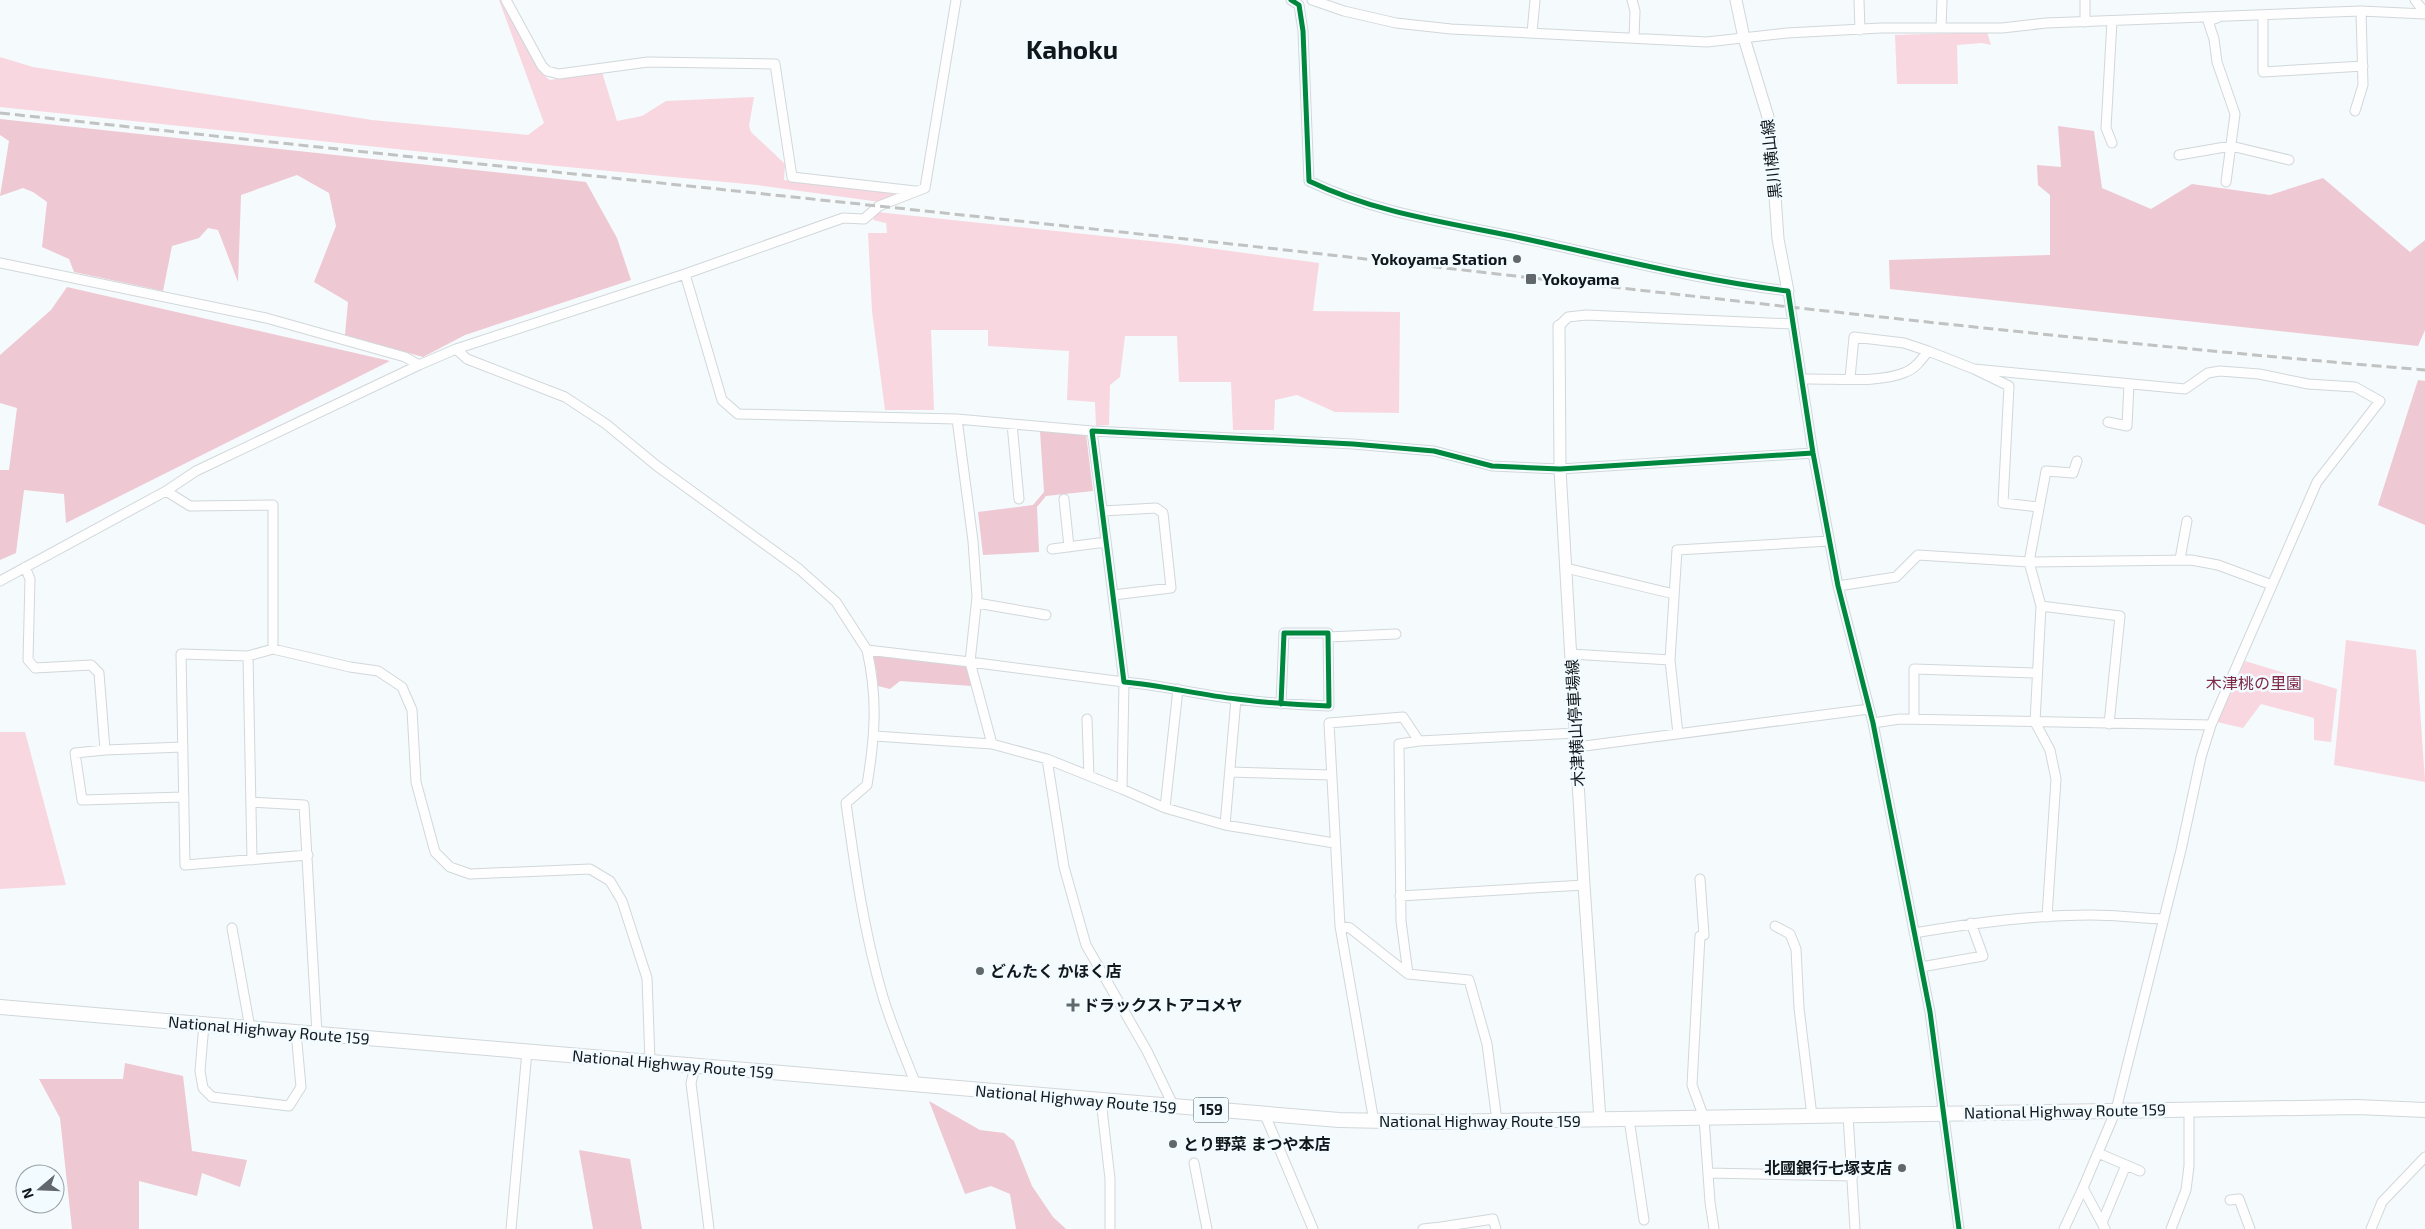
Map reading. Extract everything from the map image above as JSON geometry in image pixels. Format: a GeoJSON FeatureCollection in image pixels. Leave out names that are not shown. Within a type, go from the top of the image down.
{"type":"FeatureCollection","features":[{"type":"Feature","properties":{"kind":"highway","name":"National Highway Route 159"},"geometry":{"type":"LineString","coordinates":[[0,1007],[650,1061],[916,1086],[1265,1115],[1374,1122],[2357,1107],[2425,1110]]}},
{"type":"Feature","properties":{"kind":"main road","name":"黒川横山線"},"geometry":{"type":"LineString","coordinates":[[1736,0],[1744,38],[1769,124],[1778,239],[1788,291]]}},
{"type":"Feature","properties":{"kind":"main road","name":"木津横山停車場線"},"geometry":{"type":"LineString","coordinates":[[1559,326],[1560,469],[1584,885],[1600,1120]]}},
{"type":"Feature","properties":{"kind":"street"},"geometry":{"type":"LineString","coordinates":[[506,0],[542,66],[547,71],[568,73],[648,62],[775,64],[792,177],[917,191]]}},
{"type":"Feature","properties":{"kind":"street"},"geometry":{"type":"LineString","coordinates":[[0,581],[166,491],[196,471],[456,349],[685,274],[843,218],[864,219],[879,206],[925,188],[956,0]]}},
{"type":"Feature","properties":{"kind":"street"},"geometry":{"type":"LineString","coordinates":[[1291,0],[1301,3],[1309,181],[1340,196],[1440,222],[1686,275],[1733,284],[1788,291],[1813,453],[1838,586],[1873,723],[1921,967],[1945,1113],[1959,1229]]}},
{"type":"Feature","properties":{"kind":"street"},"geometry":{"type":"LineString","coordinates":[[1312,0],[1344,11],[1396,23],[1451,29],[1707,42],[1787,33],[1860,30],[2002,28],[2046,23],[2361,11],[2425,14]]}},
{"type":"Feature","properties":{"kind":"street"},"geometry":{"type":"LineString","coordinates":[[1532,33],[1535,0]]}},
{"type":"Feature","properties":{"kind":"street"},"geometry":{"type":"LineString","coordinates":[[1632,0],[1635,11],[1634,38]]}},
{"type":"Feature","properties":{"kind":"street"},"geometry":{"type":"LineString","coordinates":[[1859,0],[1860,30]]}},
{"type":"Feature","properties":{"kind":"street"},"geometry":{"type":"LineString","coordinates":[[1941,28],[1942,0]]}},
{"type":"Feature","properties":{"kind":"street"},"geometry":{"type":"LineString","coordinates":[[2085,0],[2085,22]]}},
{"type":"Feature","properties":{"kind":"street"},"geometry":{"type":"LineString","coordinates":[[2415,0],[2425,14]]}},
{"type":"Feature","properties":{"kind":"street"},"geometry":{"type":"LineString","coordinates":[[2355,111],[2363,85],[2361,11]]}},
{"type":"Feature","properties":{"kind":"street"},"geometry":{"type":"LineString","coordinates":[[2263,15],[2263,72],[2363,66]]}},
{"type":"Feature","properties":{"kind":"street"},"geometry":{"type":"LineString","coordinates":[[2219,17],[2208,21],[2214,39],[2217,62],[2235,114],[2226,182]]}},
{"type":"Feature","properties":{"kind":"street"},"geometry":{"type":"LineString","coordinates":[[2112,21],[2106,128],[2112,144]]}},
{"type":"Feature","properties":{"kind":"street"},"geometry":{"type":"LineString","coordinates":[[2179,155],[2231,146],[2289,160]]}},
{"type":"Feature","properties":{"kind":"street"},"geometry":{"type":"LineString","coordinates":[[0,263],[266,318],[405,357],[419,365]]}},
{"type":"Feature","properties":{"kind":"street"},"geometry":{"type":"LineString","coordinates":[[685,274],[722,400],[738,414],[957,419],[1092,431],[1353,444],[1434,451],[1492,466],[1560,469],[1813,453]]}},
{"type":"Feature","properties":{"kind":"street"},"geometry":{"type":"LineString","coordinates":[[1559,326],[1568,317],[1586,315],[1793,324]]}},
{"type":"Feature","properties":{"kind":"street"},"geometry":{"type":"LineString","coordinates":[[1850,378],[1854,337],[1904,343],[1974,369],[2009,386],[2003,503],[2040,507]]}},
{"type":"Feature","properties":{"kind":"street"},"geometry":{"type":"LineString","coordinates":[[456,349],[467,359],[565,397],[606,424],[657,466],[799,569],[836,602],[867,650],[873,678],[875,736],[867,785],[846,803],[859,897],[873,961],[884,999],[916,1086]]}},
{"type":"Feature","properties":{"kind":"street"},"geometry":{"type":"LineString","coordinates":[[1802,379],[1883,377],[1906,372],[1917,366],[1928,351]]}},
{"type":"Feature","properties":{"kind":"street"},"geometry":{"type":"LineString","coordinates":[[1974,369],[2185,389],[2208,373],[2220,370],[2259,374],[2308,384],[2355,387],[2380,401],[2317,482],[2211,725],[2201,757],[2164,919],[2116,1110],[2064,1229]]}},
{"type":"Feature","properties":{"kind":"street"},"geometry":{"type":"LineString","coordinates":[[2108,422],[2126,426],[2130,384]]}},
{"type":"Feature","properties":{"kind":"street"},"geometry":{"type":"LineString","coordinates":[[957,419],[974,541],[977,603],[970,662],[992,744]]}},
{"type":"Feature","properties":{"kind":"street"},"geometry":{"type":"LineString","coordinates":[[1012,424],[1019,499]]}},
{"type":"Feature","properties":{"kind":"street"},"geometry":{"type":"LineString","coordinates":[[1092,431],[1124,682],[1122,789]]}},
{"type":"Feature","properties":{"kind":"street"},"geometry":{"type":"LineString","coordinates":[[2047,917],[2056,778],[2050,750],[2035,722],[2041,606],[2029,562],[2046,471],[2073,473],[2076,461]]}},
{"type":"Feature","properties":{"kind":"street"},"geometry":{"type":"LineString","coordinates":[[166,491],[190,506],[274,505],[273,648]]}},
{"type":"Feature","properties":{"kind":"street"},"geometry":{"type":"LineString","coordinates":[[1064,499],[1069,547]]}},
{"type":"Feature","properties":{"kind":"street"},"geometry":{"type":"LineString","coordinates":[[1102,511],[1156,508],[1163,513],[1171,588],[1113,595]]}},
{"type":"Feature","properties":{"kind":"street"},"geometry":{"type":"LineString","coordinates":[[2184,562],[2187,521]]}},
{"type":"Feature","properties":{"kind":"street"},"geometry":{"type":"LineString","coordinates":[[1678,734],[1670,660],[1677,550],[1830,541]]}},
{"type":"Feature","properties":{"kind":"street"},"geometry":{"type":"LineString","coordinates":[[1052,549],[1106,542]]}},
{"type":"Feature","properties":{"kind":"street"},"geometry":{"type":"LineString","coordinates":[[1838,586],[1896,577],[1918,555],[2029,562],[2184,562],[2218,565],[2272,585]]}},
{"type":"Feature","properties":{"kind":"street"},"geometry":{"type":"LineString","coordinates":[[25,567],[30,579],[28,660],[35,668],[91,665],[99,673],[106,750]]}},
{"type":"Feature","properties":{"kind":"street"},"geometry":{"type":"LineString","coordinates":[[1566,568],[1674,594]]}},
{"type":"Feature","properties":{"kind":"street"},"geometry":{"type":"LineString","coordinates":[[977,603],[1046,615]]}},
{"type":"Feature","properties":{"kind":"street"},"geometry":{"type":"LineString","coordinates":[[2041,606],[2120,616],[2109,724]]}},
{"type":"Feature","properties":{"kind":"street"},"geometry":{"type":"LineString","coordinates":[[1281,704],[1284,633],[1328,633],[1328,723],[1340,926],[1374,1122]]}},
{"type":"Feature","properties":{"kind":"street"},"geometry":{"type":"LineString","coordinates":[[1328,637],[1396,634]]}},
{"type":"Feature","properties":{"kind":"street"},"geometry":{"type":"LineString","coordinates":[[308,855],[185,866],[182,654],[248,656],[273,648],[350,667],[378,671],[402,687],[412,710],[416,782],[436,852],[450,867],[470,874],[590,869],[610,881],[622,901],[647,978],[650,1061]]}},
{"type":"Feature","properties":{"kind":"street"},"geometry":{"type":"LineString","coordinates":[[867,650],[1178,688],[1236,699],[1281,704],[1329,706]]}},
{"type":"Feature","properties":{"kind":"street"},"geometry":{"type":"LineString","coordinates":[[1571,654],[1670,660]]}},
{"type":"Feature","properties":{"kind":"street"},"geometry":{"type":"LineString","coordinates":[[248,656],[252,860]]}},
{"type":"Feature","properties":{"kind":"street"},"geometry":{"type":"LineString","coordinates":[[1914,719],[1914,669],[2037,673]]}},
{"type":"Feature","properties":{"kind":"street"},"geometry":{"type":"LineString","coordinates":[[1165,808],[1178,688]]}},
{"type":"Feature","properties":{"kind":"street"},"geometry":{"type":"LineString","coordinates":[[1225,825],[1236,699]]}},
{"type":"Feature","properties":{"kind":"street"},"geometry":{"type":"LineString","coordinates":[[1577,747],[1869,709]]}},
{"type":"Feature","properties":{"kind":"street"},"geometry":{"type":"LineString","coordinates":[[1328,723],[1403,717],[1419,742]]}},
{"type":"Feature","properties":{"kind":"street"},"geometry":{"type":"LineString","coordinates":[[1087,719],[1089,776]]}},
{"type":"Feature","properties":{"kind":"street"},"geometry":{"type":"LineString","coordinates":[[1873,723],[1914,719],[2211,725]]}},
{"type":"Feature","properties":{"kind":"street"},"geometry":{"type":"LineString","coordinates":[[1408,974],[1401,921],[1400,896],[1399,744],[1576,733]]}},
{"type":"Feature","properties":{"kind":"street"},"geometry":{"type":"LineString","coordinates":[[875,736],[992,744],[1047,759],[1165,808],[1225,825],[1334,843]]}},
{"type":"Feature","properties":{"kind":"street"},"geometry":{"type":"LineString","coordinates":[[183,747],[75,753],[82,800],[184,797]]}},
{"type":"Feature","properties":{"kind":"street"},"geometry":{"type":"LineString","coordinates":[[1047,759],[1064,867],[1086,946],[1147,1051],[1174,1107]]}},
{"type":"Feature","properties":{"kind":"street"},"geometry":{"type":"LineString","coordinates":[[1230,772],[1331,775]]}},
{"type":"Feature","properties":{"kind":"street"},"geometry":{"type":"LineString","coordinates":[[251,802],[304,805],[317,1034]]}},
{"type":"Feature","properties":{"kind":"street"},"geometry":{"type":"LineString","coordinates":[[1700,879],[1704,935],[1700,936],[1692,1085],[1704,1118],[1714,1229]]}},
{"type":"Feature","properties":{"kind":"street"},"geometry":{"type":"LineString","coordinates":[[1400,896],[1584,885]]}},
{"type":"Feature","properties":{"kind":"street"},"geometry":{"type":"LineString","coordinates":[[1914,933],[1971,923],[2047,917],[2092,915],[2164,919]]}},
{"type":"Feature","properties":{"kind":"street"},"geometry":{"type":"LineString","coordinates":[[1921,967],[1983,956],[1971,923]]}},
{"type":"Feature","properties":{"kind":"street"},"geometry":{"type":"LineString","coordinates":[[1340,926],[1350,928],[1408,974],[1469,980],[1487,1044],[1497,1121]]}},
{"type":"Feature","properties":{"kind":"street"},"geometry":{"type":"LineString","coordinates":[[1774,926],[1790,934],[1796,949],[1800,1017],[1812,1116]]}},
{"type":"Feature","properties":{"kind":"street"},"geometry":{"type":"LineString","coordinates":[[232,928],[250,1028]]}},
{"type":"Feature","properties":{"kind":"street"},"geometry":{"type":"LineString","coordinates":[[204,1024],[200,1072],[203,1088],[212,1097],[289,1106],[300,1087],[296,1032]]}},
{"type":"Feature","properties":{"kind":"street"},"geometry":{"type":"LineString","coordinates":[[512,1229],[527,1051]]}},
{"type":"Feature","properties":{"kind":"street"},"geometry":{"type":"LineString","coordinates":[[695,1066],[691,1083],[709,1229]]}},
{"type":"Feature","properties":{"kind":"street"},"geometry":{"type":"LineString","coordinates":[[1102,1100],[1110,1180],[1110,1229]]}},
{"type":"Feature","properties":{"kind":"street"},"geometry":{"type":"LineString","coordinates":[[2171,1229],[2187,1182],[2189,1166],[2189,1109]]}},
{"type":"Feature","properties":{"kind":"street"},"geometry":{"type":"LineString","coordinates":[[1265,1115],[1313,1229]]}},
{"type":"Feature","properties":{"kind":"street"},"geometry":{"type":"LineString","coordinates":[[1848,1115],[1855,1229]]}},
{"type":"Feature","properties":{"kind":"street"},"geometry":{"type":"LineString","coordinates":[[1629,1119],[1644,1220]]}},
{"type":"Feature","properties":{"kind":"street"},"geometry":{"type":"LineString","coordinates":[[2098,1153],[2140,1171]]}},
{"type":"Feature","properties":{"kind":"street"},"geometry":{"type":"LineString","coordinates":[[2370,1229],[2382,1202],[2425,1158]]}},
{"type":"Feature","properties":{"kind":"street"},"geometry":{"type":"LineString","coordinates":[[1194,1163],[1207,1229]]}},
{"type":"Feature","properties":{"kind":"street"},"geometry":{"type":"LineString","coordinates":[[2104,1226],[2126,1165]]}},
{"type":"Feature","properties":{"kind":"street"},"geometry":{"type":"LineString","coordinates":[[1708,1173],[1852,1176]]}},
{"type":"Feature","properties":{"kind":"street"},"geometry":{"type":"LineString","coordinates":[[2083,1188],[2104,1226]]}},
{"type":"Feature","properties":{"kind":"street"},"geometry":{"type":"LineString","coordinates":[[2230,1200],[2239,1199],[2250,1229]]}},
{"type":"Feature","properties":{"kind":"street"},"geometry":{"type":"LineString","coordinates":[[1423,1229],[1441,1228],[1493,1219],[1496,1229]]}},
{"type":"Feature","properties":{"kind":"green space"},"geometry":{"type":"Polygon","coordinates":[[[499,0],[504,0],[542,74],[550,80],[602,72],[617,121],[642,116],[666,101],[754,97],[749,126],[751,132],[785,164],[784,180],[904,193],[880,202],[757,185],[557,166],[0,107],[0,57],[33,67],[372,120],[528,135],[544,123],[499,0]]]}},
{"type":"Feature","properties":{"kind":"green space"},"geometry":{"type":"Polygon","coordinates":[[[1987,32],[1991,45],[1982,43],[1957,45],[1958,84],[1897,84],[1895,35],[1987,32]]]}},
{"type":"Feature","properties":{"kind":"green space"},"geometry":{"type":"Polygon","coordinates":[[[877,212],[1178,244],[1319,263],[1313,311],[1400,312],[1399,413],[1335,412],[1297,395],[1275,400],[1274,430],[1233,430],[1231,382],[1179,382],[1177,336],[1125,336],[1120,377],[1110,385],[1109,425],[1096,426],[1095,402],[1067,400],[1069,351],[988,346],[988,330],[931,330],[934,410],[885,410],[872,311],[868,233],[887,233],[886,223],[873,220],[877,212]]]}},
{"type":"Feature","properties":{"kind":"green space"},"geometry":{"type":"Polygon","coordinates":[[[2346,640],[2416,650],[2425,782],[2334,765],[2346,640]]]}},
{"type":"Feature","properties":{"kind":"green space","name":"木津桃の里園"},"geometry":{"type":"Polygon","coordinates":[[[2245,661],[2337,689],[2331,742],[2314,740],[2314,718],[2261,704],[2243,728],[2217,722],[2245,661]]]}},
{"type":"Feature","properties":{"kind":"green space"},"geometry":{"type":"Polygon","coordinates":[[[0,732],[25,732],[66,885],[0,889],[0,732]]]}},
{"type":"Feature","properties":{"kind":"shaded area"},"geometry":{"type":"Polygon","coordinates":[[[0,119],[586,182],[617,238],[631,280],[465,335],[423,357],[345,335],[348,302],[314,282],[336,226],[329,193],[297,175],[241,195],[238,282],[218,230],[208,228],[199,238],[172,246],[163,291],[74,272],[69,259],[42,247],[47,202],[33,192],[23,188],[0,196],[9,141],[0,135],[0,119]]]}},
{"type":"Feature","properties":{"kind":"shaded area"},"geometry":{"type":"Polygon","coordinates":[[[2058,126],[2094,131],[2102,188],[2151,209],[2192,184],[2270,195],[2323,178],[2410,252],[2425,240],[2425,330],[2418,346],[1890,289],[1889,260],[2050,255],[2050,195],[2038,185],[2037,165],[2061,167],[2058,126]]]}},
{"type":"Feature","properties":{"kind":"shaded area"},"geometry":{"type":"Polygon","coordinates":[[[67,287],[390,361],[66,523],[64,494],[24,490],[16,553],[0,560],[0,470],[9,470],[17,408],[0,403],[0,355],[51,310],[67,287]]]}},
{"type":"Feature","properties":{"kind":"shaded area"},"geometry":{"type":"Polygon","coordinates":[[[2418,380],[2425,381],[2425,525],[2378,505],[2418,380]]]}},
{"type":"Feature","properties":{"kind":"shaded area"},"geometry":{"type":"Polygon","coordinates":[[[1040,431],[1086,434],[1093,491],[1046,496],[1037,507],[1039,552],[983,555],[978,512],[1033,505],[1044,492],[1040,431]]]}},
{"type":"Feature","properties":{"kind":"shaded area"},"geometry":{"type":"Polygon","coordinates":[[[871,655],[966,663],[972,686],[900,681],[890,689],[878,686],[876,668],[871,655]]]}},
{"type":"Feature","properties":{"kind":"shaded area"},"geometry":{"type":"Polygon","coordinates":[[[125,1063],[183,1076],[192,1151],[247,1160],[240,1187],[202,1173],[197,1196],[139,1181],[139,1229],[72,1229],[60,1118],[39,1079],[123,1079],[125,1063]]]}},
{"type":"Feature","properties":{"kind":"shaded area"},"geometry":{"type":"Polygon","coordinates":[[[929,1101],[980,1130],[1004,1133],[1014,1141],[1032,1186],[1053,1217],[1066,1229],[1016,1229],[1010,1194],[991,1186],[965,1194],[929,1101]]]}},
{"type":"Feature","properties":{"kind":"shaded area"},"geometry":{"type":"Polygon","coordinates":[[[579,1150],[630,1159],[642,1229],[593,1229],[579,1150]]]}},
{"type":"Feature","properties":{"kind":"railway"},"geometry":{"type":"LineString","coordinates":[[0,113],[1141,234],[2004,330],[2425,370]]}},
{"type":"Feature","properties":{"kind":"cycle path"},"geometry":{"type":"LineString","coordinates":[[1291,0],[1299,5],[1303,31],[1309,181],[1360,201],[1413,216],[1721,281],[1788,291],[1813,453],[1838,586],[1873,723],[1930,1012],[1959,1229]]}},
{"type":"Feature","properties":{"kind":"cycle path"},"geometry":{"type":"LineString","coordinates":[[1281,704],[1284,633],[1328,633],[1329,706],[1283,704],[1271,703],[1260,702],[1124,682],[1092,431],[1353,444],[1434,451],[1492,466],[1560,469],[1813,453]]}},
{"type":"Feature","properties":{"kind":"place","name":"Yokoyama Station"},"geometry":{"type":"Point","coordinates":[1517,259]}},
{"type":"Feature","properties":{"kind":"place","name":"Yokoyama"},"geometry":{"type":"Point","coordinates":[1531,279]}},
{"type":"Feature","properties":{"kind":"place","name":"どんたく かほく店"},"geometry":{"type":"Point","coordinates":[980,971]}},
{"type":"Feature","properties":{"kind":"place","name":"ドラックストアコメヤ"},"geometry":{"type":"Point","coordinates":[1073,1005]}},
{"type":"Feature","properties":{"kind":"place","name":"とり野菜 まつや本店"},"geometry":{"type":"Point","coordinates":[1173,1144]}},
{"type":"Feature","properties":{"kind":"place","name":"北國銀行七塚支店"},"geometry":{"type":"Point","coordinates":[1902,1168]}},
{"type":"Feature","properties":{"kind":"district","name":"Kahoku"},"geometry":{"type":"Point","coordinates":[1072,50]}}]}
